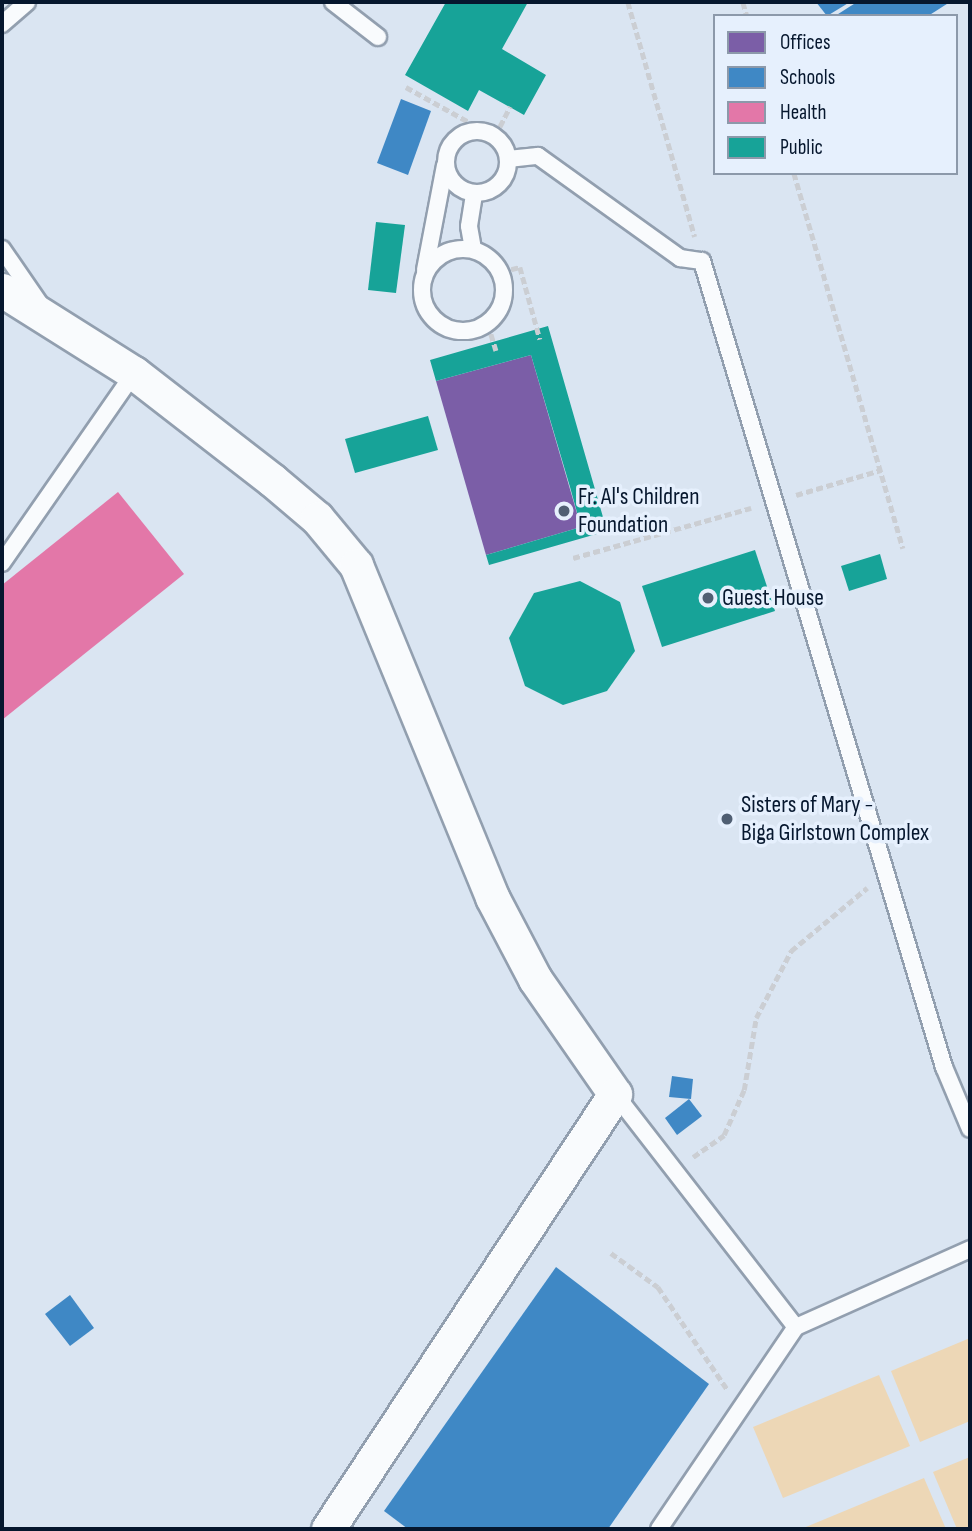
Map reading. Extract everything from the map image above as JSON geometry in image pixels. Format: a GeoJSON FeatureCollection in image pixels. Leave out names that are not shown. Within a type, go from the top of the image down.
{"type":"FeatureCollection","features":[{"type":"Feature","properties":{"kind":"street"},"geometry":{"type":"LineString","coordinates":[[2,290],[57,330],[134,373],[317,518],[356,565],[492,897],[535,979],[615,1094],[328,1529]]}},
{"type":"Feature","properties":{"kind":"lane"},"geometry":{"type":"LineString","coordinates":[[2,23],[27,2]]}},
{"type":"Feature","properties":{"kind":"lane"},"geometry":{"type":"LineString","coordinates":[[333,2],[378,37]]}},
{"type":"Feature","properties":{"kind":"lane"},"geometry":{"type":"LineString","coordinates":[[425,270],[454,248],[473,249],[501,272],[500,310],[488,324],[471,331],[436,322],[424,307],[425,270],[445,162],[453,141],[490,133],[508,159]]}},
{"type":"Feature","properties":{"kind":"lane"},"geometry":{"type":"LineString","coordinates":[[508,159],[538,156],[680,258],[702,261],[776,500],[944,1067],[970,1129]]}},
{"type":"Feature","properties":{"kind":"lane"},"geometry":{"type":"LineString","coordinates":[[445,162],[454,183],[474,194],[500,184],[508,159]]}},
{"type":"Feature","properties":{"kind":"lane"},"geometry":{"type":"LineString","coordinates":[[473,249],[469,226],[474,194]]}},
{"type":"Feature","properties":{"kind":"lane"},"geometry":{"type":"LineString","coordinates":[[2,249],[57,330]]}},
{"type":"Feature","properties":{"kind":"lane"},"geometry":{"type":"LineString","coordinates":[[2,563],[134,373]]}},
{"type":"Feature","properties":{"kind":"lane"},"geometry":{"type":"LineString","coordinates":[[615,1094],[796,1327]]}},
{"type":"Feature","properties":{"kind":"lane"},"geometry":{"type":"LineString","coordinates":[[659,1529],[796,1327],[970,1249]]}},
{"type":"Feature","properties":{"kind":"path"},"geometry":{"type":"LineString","coordinates":[[588,2],[601,2]]}},
{"type":"Feature","properties":{"kind":"path"},"geometry":{"type":"LineString","coordinates":[[628,2],[702,261]]}},
{"type":"Feature","properties":{"kind":"path"},"geometry":{"type":"LineString","coordinates":[[406,87],[490,133],[510,107]]}},
{"type":"Feature","properties":{"kind":"path"},"geometry":{"type":"LineString","coordinates":[[795,175],[903,548]]}},
{"type":"Feature","properties":{"kind":"path"},"geometry":{"type":"LineString","coordinates":[[501,272],[520,267],[540,339]]}},
{"type":"Feature","properties":{"kind":"path"},"geometry":{"type":"LineString","coordinates":[[488,324],[496,351]]}},
{"type":"Feature","properties":{"kind":"path"},"geometry":{"type":"LineString","coordinates":[[573,558],[881,470]]}},
{"type":"Feature","properties":{"kind":"path"},"geometry":{"type":"LineString","coordinates":[[675,1169],[723,1135],[744,1090],[756,1018],[790,951],[886,872]]}},
{"type":"Feature","properties":{"kind":"path"},"geometry":{"type":"LineString","coordinates":[[611,1253],[658,1287],[741,1408]]}},
{"type":"Feature","properties":{"kind":"shaded area"},"geometry":{"type":"Polygon","coordinates":[[[970,1338],[970,1421],[920,1442],[891,1371],[970,1338]]]}},
{"type":"Feature","properties":{"kind":"shaded area"},"geometry":{"type":"Polygon","coordinates":[[[879,1375],[910,1446],[783,1498],[753,1427],[879,1375]]]}},
{"type":"Feature","properties":{"kind":"shaded area"},"geometry":{"type":"Polygon","coordinates":[[[970,1457],[970,1529],[957,1529],[933,1472],[970,1457]]]}},
{"type":"Feature","properties":{"kind":"shaded area"},"geometry":{"type":"Polygon","coordinates":[[[924,1478],[946,1529],[801,1529],[924,1478]]]}},
{"type":"Feature","properties":{"kind":"building: Offices"},"geometry":{"type":"Polygon","coordinates":[[[531,355],[581,527],[486,555],[436,381],[531,355]]]}},
{"type":"Feature","properties":{"kind":"building: Schools"},"geometry":{"type":"Polygon","coordinates":[[[816,2],[850,2],[830,14],[825,14],[816,2]]]}},
{"type":"Feature","properties":{"kind":"building: Schools"},"geometry":{"type":"Polygon","coordinates":[[[857,2],[950,2],[931,14],[838,14],[857,2]]]}},
{"type":"Feature","properties":{"kind":"building: Schools"},"geometry":{"type":"Polygon","coordinates":[[[401,99],[431,111],[408,175],[377,163],[401,99]]]}},
{"type":"Feature","properties":{"kind":"building: Schools"},"geometry":{"type":"Polygon","coordinates":[[[672,1076],[693,1079],[691,1099],[669,1097],[672,1076]]]}},
{"type":"Feature","properties":{"kind":"building: Schools"},"geometry":{"type":"Polygon","coordinates":[[[689,1099],[702,1116],[677,1135],[665,1118],[689,1099]]]}},
{"type":"Feature","properties":{"kind":"building: Schools"},"geometry":{"type":"Polygon","coordinates":[[[556,1267],[709,1384],[608,1529],[408,1529],[384,1511],[556,1267]]]}},
{"type":"Feature","properties":{"kind":"building: Schools"},"geometry":{"type":"Polygon","coordinates":[[[70,1295],[94,1328],[70,1346],[45,1314],[70,1295]]]}},
{"type":"Feature","properties":{"kind":"building: Health"},"geometry":{"type":"Polygon","coordinates":[[[118,492],[184,574],[2,720],[2,585],[118,492]]]}},
{"type":"Feature","properties":{"kind":"building: Public"},"geometry":{"type":"Polygon","coordinates":[[[446,2],[528,2],[502,49],[546,75],[524,115],[479,90],[468,111],[405,75],[446,2]]]}},
{"type":"Feature","properties":{"kind":"building: Public"},"geometry":{"type":"Polygon","coordinates":[[[376,222],[405,225],[396,293],[368,290],[376,222]]]}},
{"type":"Feature","properties":{"kind":"building: Public"},"geometry":{"type":"Polygon","coordinates":[[[548,326],[607,531],[489,565],[486,555],[581,527],[570,487],[531,355],[436,381],[430,360],[548,326]]]}},
{"type":"Feature","properties":{"kind":"building: Public"},"geometry":{"type":"Polygon","coordinates":[[[428,416],[438,450],[355,473],[345,439],[428,416]]]}},
{"type":"Feature","properties":{"kind":"building: Public","name":"Guest House"},"geometry":{"type":"Polygon","coordinates":[[[755,550],[775,611],[662,647],[642,586],[755,550]]]}},
{"type":"Feature","properties":{"kind":"building: Public"},"geometry":{"type":"Polygon","coordinates":[[[880,554],[887,579],[849,591],[841,566],[880,554]]]}},
{"type":"Feature","properties":{"kind":"building: Public"},"geometry":{"type":"Polygon","coordinates":[[[580,581],[620,602],[635,651],[607,691],[563,705],[525,686],[509,638],[534,593],[580,581]]]}},
{"type":"Feature","properties":{"kind":"place","name":"Fr. Al's Children Foundation"},"geometry":{"type":"Point","coordinates":[564,511]}},
{"type":"Feature","properties":{"kind":"place","name":"Guest House"},"geometry":{"type":"Point","coordinates":[708,598]}},
{"type":"Feature","properties":{"kind":"place","name":"Sisters of Mary - Biga Girlstown Complex"},"geometry":{"type":"Point","coordinates":[727,819]}}]}
